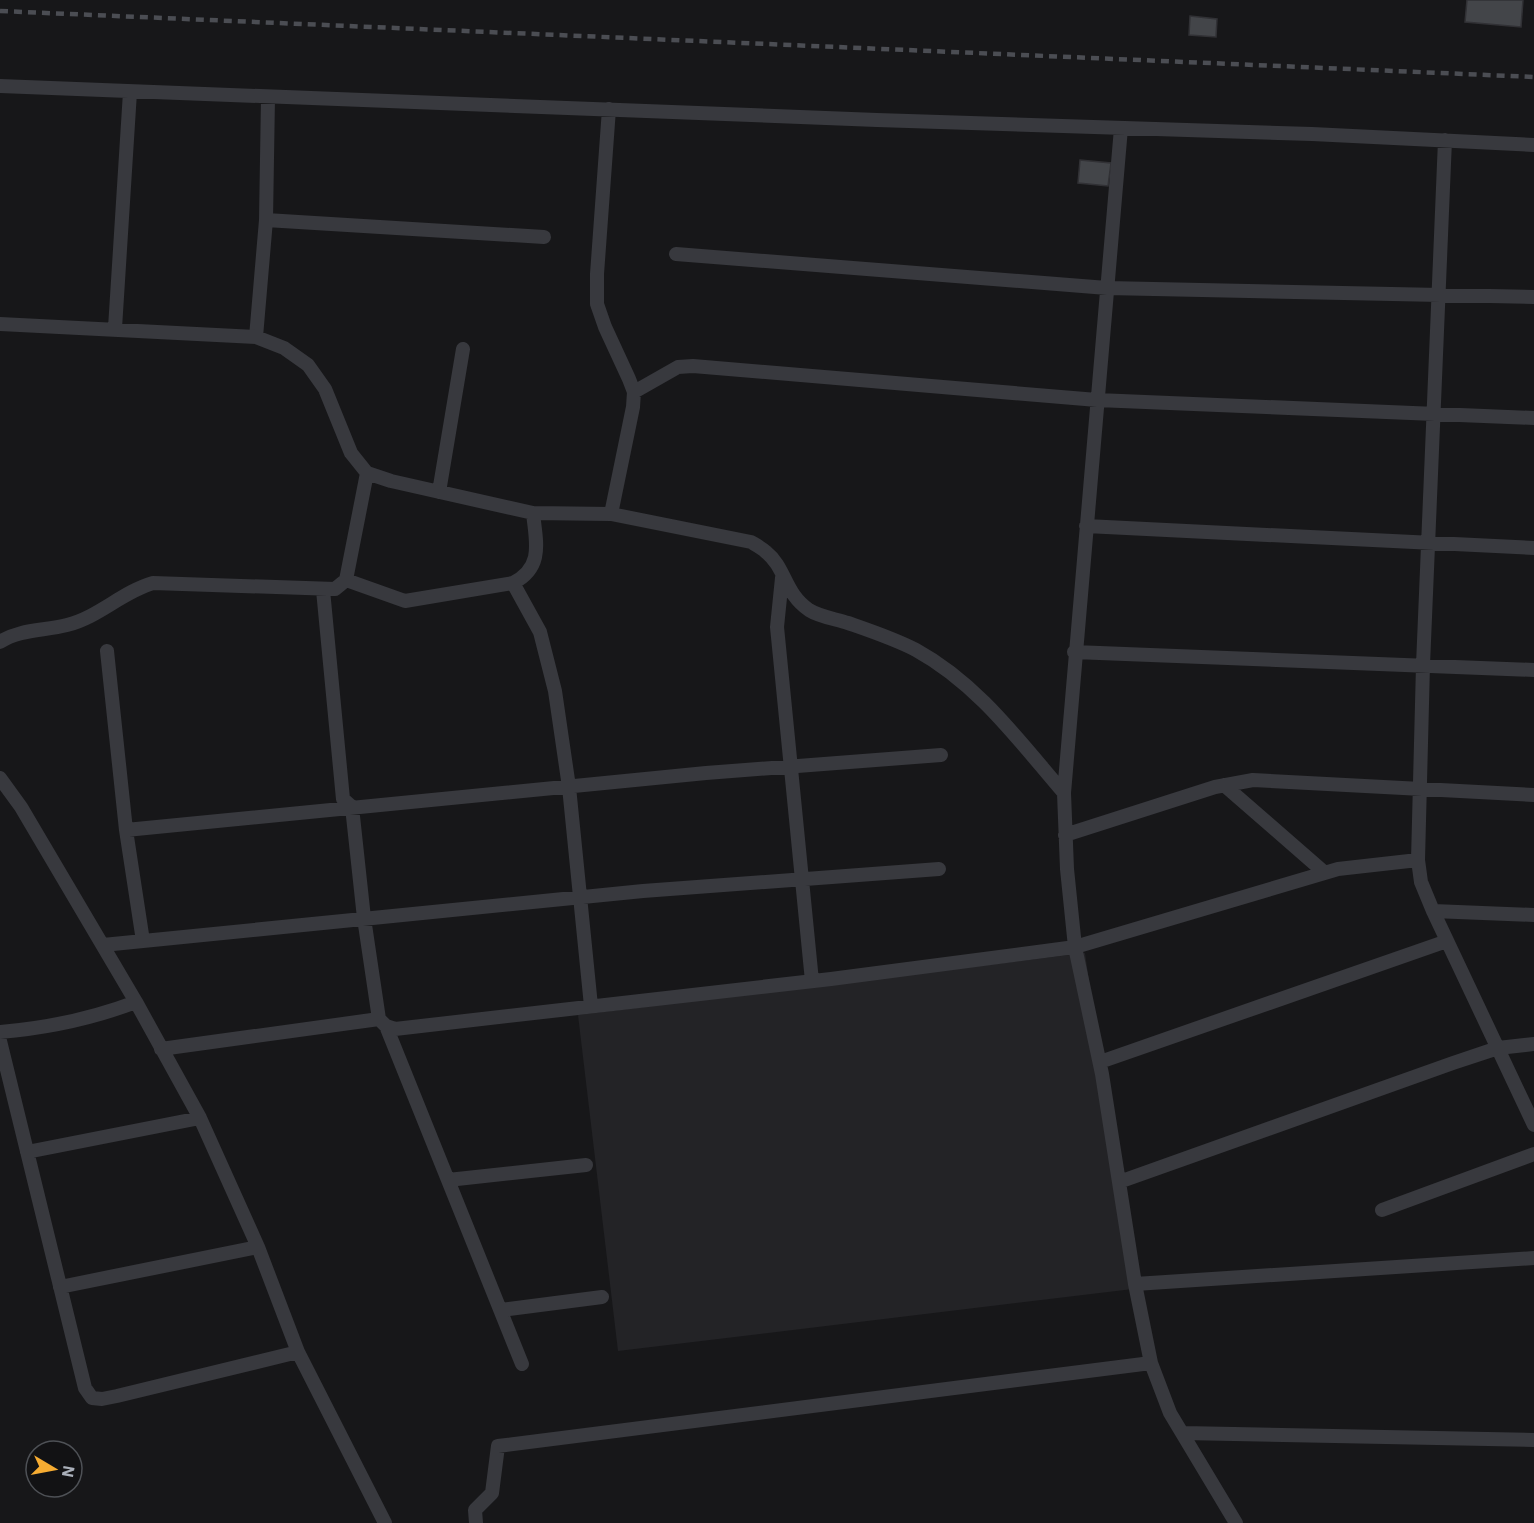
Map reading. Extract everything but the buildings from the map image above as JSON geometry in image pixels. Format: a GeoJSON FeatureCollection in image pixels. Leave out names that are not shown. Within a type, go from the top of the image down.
{"type":"FeatureCollection","features":[{"type":"Feature","properties":{"kind":"street"},"geometry":{"type":"LineString","coordinates":[[0,86],[1534,145]]}},
{"type":"Feature","properties":{"kind":"street"},"geometry":{"type":"LineString","coordinates":[[115,328],[130,92]]}},
{"type":"Feature","properties":{"kind":"street"},"geometry":{"type":"LineString","coordinates":[[255,338],[266,220],[268,97]]}},
{"type":"Feature","properties":{"kind":"street"},"geometry":{"type":"LineString","coordinates":[[609,109],[597,274],[597,304],[634,392],[611,514]]}},
{"type":"Feature","properties":{"kind":"street"},"geometry":{"type":"LineString","coordinates":[[1122,128],[1074,652],[1064,793],[1065,835],[1075,947],[1100,1062],[1135,1284],[1151,1363],[1170,1413],[1236,1523]]}},
{"type":"Feature","properties":{"kind":"street"},"geometry":{"type":"LineString","coordinates":[[1445,140],[1423,665],[1418,860],[1421,882],[1433,911],[1534,1125]]}},
{"type":"Feature","properties":{"kind":"street"},"geometry":{"type":"LineString","coordinates":[[266,220],[544,237]]}},
{"type":"Feature","properties":{"kind":"street"},"geometry":{"type":"LineString","coordinates":[[676,254],[1107,288],[1534,297]]}},
{"type":"Feature","properties":{"kind":"street"},"geometry":{"type":"LineString","coordinates":[[0,324],[115,328],[255,338],[284,348],[308,365],[325,389],[351,453],[367,473],[533,513],[611,514],[751,542],[767,552],[799,603],[812,612],[871,630],[916,650],[966,685],[988,704],[1064,793]]}},
{"type":"Feature","properties":{"kind":"street"},"geometry":{"type":"LineString","coordinates":[[439,492],[463,349]]}},
{"type":"Feature","properties":{"kind":"street"},"geometry":{"type":"LineString","coordinates":[[634,392],[670,370],[693,366],[1097,400],[1534,418]]}},
{"type":"Feature","properties":{"kind":"street"},"geometry":{"type":"LineString","coordinates":[[0,642],[11,635],[67,625],[92,617],[134,589],[153,583],[335,589],[346,580],[367,473]]}},
{"type":"Feature","properties":{"kind":"street"},"geometry":{"type":"LineString","coordinates":[[346,580],[405,602],[513,584],[526,577],[533,568],[536,543],[533,513]]}},
{"type":"Feature","properties":{"kind":"street"},"geometry":{"type":"LineString","coordinates":[[1086,526],[1534,548]]}},
{"type":"Feature","properties":{"kind":"street"},"geometry":{"type":"LineString","coordinates":[[782,578],[777,627],[812,981]]}},
{"type":"Feature","properties":{"kind":"street"},"geometry":{"type":"LineString","coordinates":[[513,584],[540,632],[548,659],[569,787],[591,1006]]}},
{"type":"Feature","properties":{"kind":"street"},"geometry":{"type":"LineString","coordinates":[[323,590],[343,799],[352,807],[364,918],[382,1022],[522,1364]]}},
{"type":"Feature","properties":{"kind":"street"},"geometry":{"type":"LineString","coordinates":[[107,651],[126,830],[143,941]]}},
{"type":"Feature","properties":{"kind":"street"},"geometry":{"type":"LineString","coordinates":[[1074,652],[1534,670]]}},
{"type":"Feature","properties":{"kind":"street"},"geometry":{"type":"LineString","coordinates":[[126,830],[791,766],[941,755]]}},
{"type":"Feature","properties":{"kind":"street"},"geometry":{"type":"LineString","coordinates":[[0,778],[21,807],[103,945],[200,1118],[258,1247],[298,1352],[385,1523]]}},
{"type":"Feature","properties":{"kind":"street"},"geometry":{"type":"LineString","coordinates":[[1065,835],[1224,785],[1253,780],[1534,795]]}},
{"type":"Feature","properties":{"kind":"street"},"geometry":{"type":"LineString","coordinates":[[1224,785],[1325,873]]}},
{"type":"Feature","properties":{"kind":"street"},"geometry":{"type":"LineString","coordinates":[[161,1049],[382,1022],[405,1029],[1075,947],[1325,873],[1418,860]]}},
{"type":"Feature","properties":{"kind":"street"},"geometry":{"type":"LineString","coordinates":[[103,945],[580,897],[939,869]]}},
{"type":"Feature","properties":{"kind":"street"},"geometry":{"type":"LineString","coordinates":[[1433,911],[1534,915]]}},
{"type":"Feature","properties":{"kind":"street"},"geometry":{"type":"LineString","coordinates":[[1100,1062],[1447,941]]}},
{"type":"Feature","properties":{"kind":"street"},"geometry":{"type":"LineString","coordinates":[[0,1032],[79,1022],[136,1002]]}},
{"type":"Feature","properties":{"kind":"street"},"geometry":{"type":"LineString","coordinates":[[0,1041],[85,1388],[92,1398],[117,1396],[298,1352]]}},
{"type":"Feature","properties":{"kind":"street"},"geometry":{"type":"LineString","coordinates":[[1119,1182],[1498,1048],[1534,1044]]}},
{"type":"Feature","properties":{"kind":"street"},"geometry":{"type":"LineString","coordinates":[[27,1152],[200,1118]]}},
{"type":"Feature","properties":{"kind":"street"},"geometry":{"type":"LineString","coordinates":[[1382,1210],[1534,1154]]}},
{"type":"Feature","properties":{"kind":"street"},"geometry":{"type":"LineString","coordinates":[[448,1180],[586,1165]]}},
{"type":"Feature","properties":{"kind":"street"},"geometry":{"type":"LineString","coordinates":[[60,1287],[258,1247]]}},
{"type":"Feature","properties":{"kind":"street"},"geometry":{"type":"LineString","coordinates":[[1135,1284],[1534,1258]]}},
{"type":"Feature","properties":{"kind":"street"},"geometry":{"type":"LineString","coordinates":[[501,1310],[602,1297]]}},
{"type":"Feature","properties":{"kind":"street"},"geometry":{"type":"LineString","coordinates":[[476,1523],[475,1510],[492,1493],[498,1446],[1151,1363]]}},
{"type":"Feature","properties":{"kind":"street"},"geometry":{"type":"LineString","coordinates":[[1183,1433],[1534,1440]]}},
{"type":"Feature","properties":{"kind":"shaded area"},"geometry":{"type":"Polygon","coordinates":[[[1085,953],[1133,1289],[618,1351],[578,1015],[1085,953]]]}},
{"type":"Feature","properties":{"kind":"railway"},"geometry":{"type":"LineString","coordinates":[[0,11],[1534,77]]}}]}
